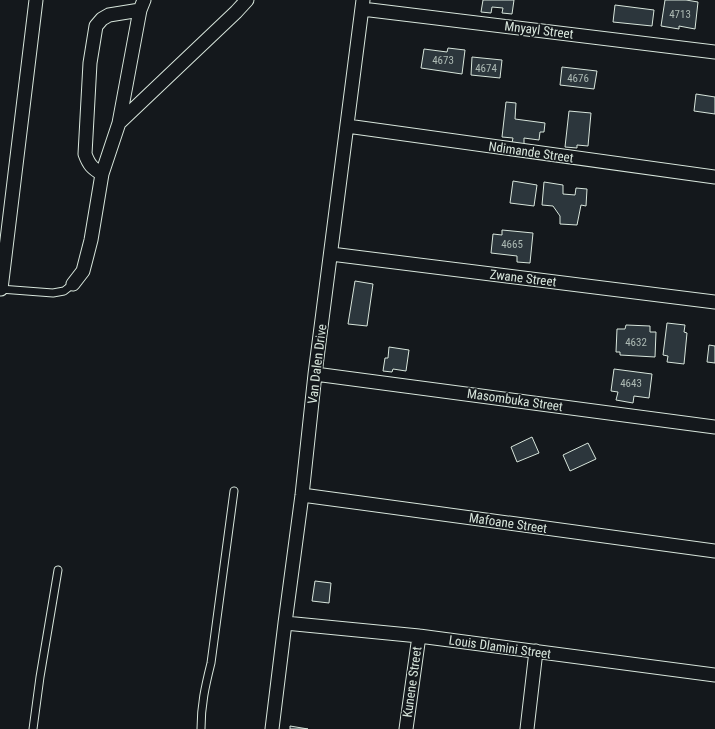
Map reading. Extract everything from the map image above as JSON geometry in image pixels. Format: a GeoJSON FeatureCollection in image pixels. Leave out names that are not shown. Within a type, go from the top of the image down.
{"type":"FeatureCollection","features":[{"type":"Feature","properties":{"kind":"street"},"geometry":{"type":"LineString","coordinates":[[1,289],[36,0]]}},
{"type":"Feature","properties":{"kind":"street"},"geometry":{"type":"LineString","coordinates":[[119,123],[247,0]]}},
{"type":"Feature","properties":{"kind":"street","name":"Mnyayl Street"},"geometry":{"type":"LineString","coordinates":[[363,4],[715,52]]}},
{"type":"Feature","properties":{"kind":"street","name":"Van Dalen Drive"},"geometry":{"type":"LineString","coordinates":[[272,729],[302,495],[315,374],[363,4]]}},
{"type":"Feature","properties":{"kind":"street"},"geometry":{"type":"LineString","coordinates":[[73,284],[83,271],[102,174],[119,123],[142,5],[109,15],[102,19],[96,26],[90,64],[84,154],[92,169],[102,174]]}},
{"type":"Feature","properties":{"kind":"street","name":"Ndimande Street"},"geometry":{"type":"LineString","coordinates":[[347,126],[715,177]]}},
{"type":"Feature","properties":{"kind":"street","name":"Zwane Street"},"geometry":{"type":"LineString","coordinates":[[331,254],[715,302]]}},
{"type":"Feature","properties":{"kind":"street","name":"Masombuka Street"},"geometry":{"type":"LineString","coordinates":[[315,374],[715,427]]}},
{"type":"Feature","properties":{"kind":"street","name":"Mafoane Street"},"geometry":{"type":"LineString","coordinates":[[302,495],[715,551]]}},
{"type":"Feature","properties":{"kind":"street","name":"Louis Dlamini Street"},"geometry":{"type":"LineString","coordinates":[[285,623],[419,636],[715,675]]}},
{"type":"Feature","properties":{"kind":"street","name":"Kunene Street"},"geometry":{"type":"LineString","coordinates":[[406,729],[419,636]]}},
{"type":"Feature","properties":{"kind":"street"},"geometry":{"type":"LineString","coordinates":[[527,729],[536,651]]}},
{"type":"Feature","properties":{"kind":"lane"},"geometry":{"type":"LineString","coordinates":[[1,289],[53,293],[64,291],[73,284]]}},
{"type":"Feature","properties":{"kind":"lane"},"geometry":{"type":"LineString","coordinates":[[201,729],[201,708],[211,663],[234,491]]}},
{"type":"Feature","properties":{"kind":"lane"},"geometry":{"type":"LineString","coordinates":[[33,729],[58,570]]}},
{"type":"Feature","properties":{"kind":"building"},"geometry":{"type":"Polygon","coordinates":[[[483,0],[514,0],[512,14],[502,13],[503,8],[492,7],[491,13],[481,12],[483,0]]]}},
{"type":"Feature","properties":{"kind":"building"},"geometry":{"type":"Polygon","coordinates":[[[665,0],[686,0],[698,2],[695,29],[679,26],[679,29],[661,26],[665,0]]]}},
{"type":"Feature","properties":{"kind":"building"},"geometry":{"type":"Polygon","coordinates":[[[615,5],[654,10],[652,26],[613,22],[615,5]]]}},
{"type":"Feature","properties":{"kind":"building"},"geometry":{"type":"Polygon","coordinates":[[[448,48],[465,50],[462,74],[421,68],[424,49],[447,52],[448,48]]]}},
{"type":"Feature","properties":{"kind":"building"},"geometry":{"type":"Polygon","coordinates":[[[472,57],[502,60],[500,78],[471,75],[472,57]]]}},
{"type":"Feature","properties":{"kind":"building"},"geometry":{"type":"Polygon","coordinates":[[[562,67],[597,71],[594,89],[560,85],[562,67]]]}},
{"type":"Feature","properties":{"kind":"building"},"geometry":{"type":"Polygon","coordinates":[[[696,94],[715,97],[715,114],[694,111],[696,94]]]}},
{"type":"Feature","properties":{"kind":"building"},"geometry":{"type":"Polygon","coordinates":[[[506,102],[516,103],[515,119],[545,123],[544,132],[540,132],[539,140],[524,138],[524,144],[512,143],[513,138],[502,137],[506,102]]]}},
{"type":"Feature","properties":{"kind":"building"},"geometry":{"type":"Polygon","coordinates":[[[569,111],[591,113],[588,146],[577,145],[577,148],[565,147],[569,111]]]}},
{"type":"Feature","properties":{"kind":"building"},"geometry":{"type":"Polygon","coordinates":[[[513,181],[537,185],[534,206],[510,203],[513,181]]]}},
{"type":"Feature","properties":{"kind":"building"},"geometry":{"type":"Polygon","coordinates":[[[544,182],[563,185],[563,194],[575,195],[576,188],[587,189],[586,206],[581,205],[577,225],[560,224],[560,216],[553,206],[542,205],[544,182]]]}},
{"type":"Feature","properties":{"kind":"building"},"geometry":{"type":"Polygon","coordinates":[[[502,230],[533,233],[530,263],[517,262],[517,256],[491,253],[493,234],[502,235],[502,230]]]}},
{"type":"Feature","properties":{"kind":"building"},"geometry":{"type":"Polygon","coordinates":[[[355,281],[373,284],[367,326],[348,324],[355,281]]]}},
{"type":"Feature","properties":{"kind":"building"},"geometry":{"type":"Polygon","coordinates":[[[667,323],[685,325],[684,332],[687,333],[684,364],[667,362],[668,356],[663,355],[667,323]]]}},
{"type":"Feature","properties":{"kind":"building"},"geometry":{"type":"Polygon","coordinates":[[[626,325],[650,326],[650,332],[656,332],[655,357],[620,355],[620,352],[616,352],[617,329],[625,329],[626,325]]]}},
{"type":"Feature","properties":{"kind":"building"},"geometry":{"type":"Polygon","coordinates":[[[709,345],[715,346],[715,363],[707,362],[709,345]]]}},
{"type":"Feature","properties":{"kind":"building"},"geometry":{"type":"Polygon","coordinates":[[[389,347],[409,350],[406,371],[393,369],[392,372],[383,371],[385,358],[388,358],[389,347]]]}},
{"type":"Feature","properties":{"kind":"building"},"geometry":{"type":"Polygon","coordinates":[[[614,369],[652,374],[649,398],[634,396],[633,403],[616,400],[618,392],[611,391],[614,369]]]}},
{"type":"Feature","properties":{"kind":"building"},"geometry":{"type":"Polygon","coordinates":[[[532,437],[539,453],[517,462],[511,447],[532,437]]]}},
{"type":"Feature","properties":{"kind":"building"},"geometry":{"type":"Polygon","coordinates":[[[588,443],[596,459],[570,471],[563,455],[588,443]]]}},
{"type":"Feature","properties":{"kind":"building"},"geometry":{"type":"Polygon","coordinates":[[[315,581],[331,583],[329,603],[312,601],[315,581]]]}},
{"type":"Feature","properties":{"kind":"building"},"geometry":{"type":"Polygon","coordinates":[[[290,726],[308,729],[290,729],[290,726]]]}}]}
